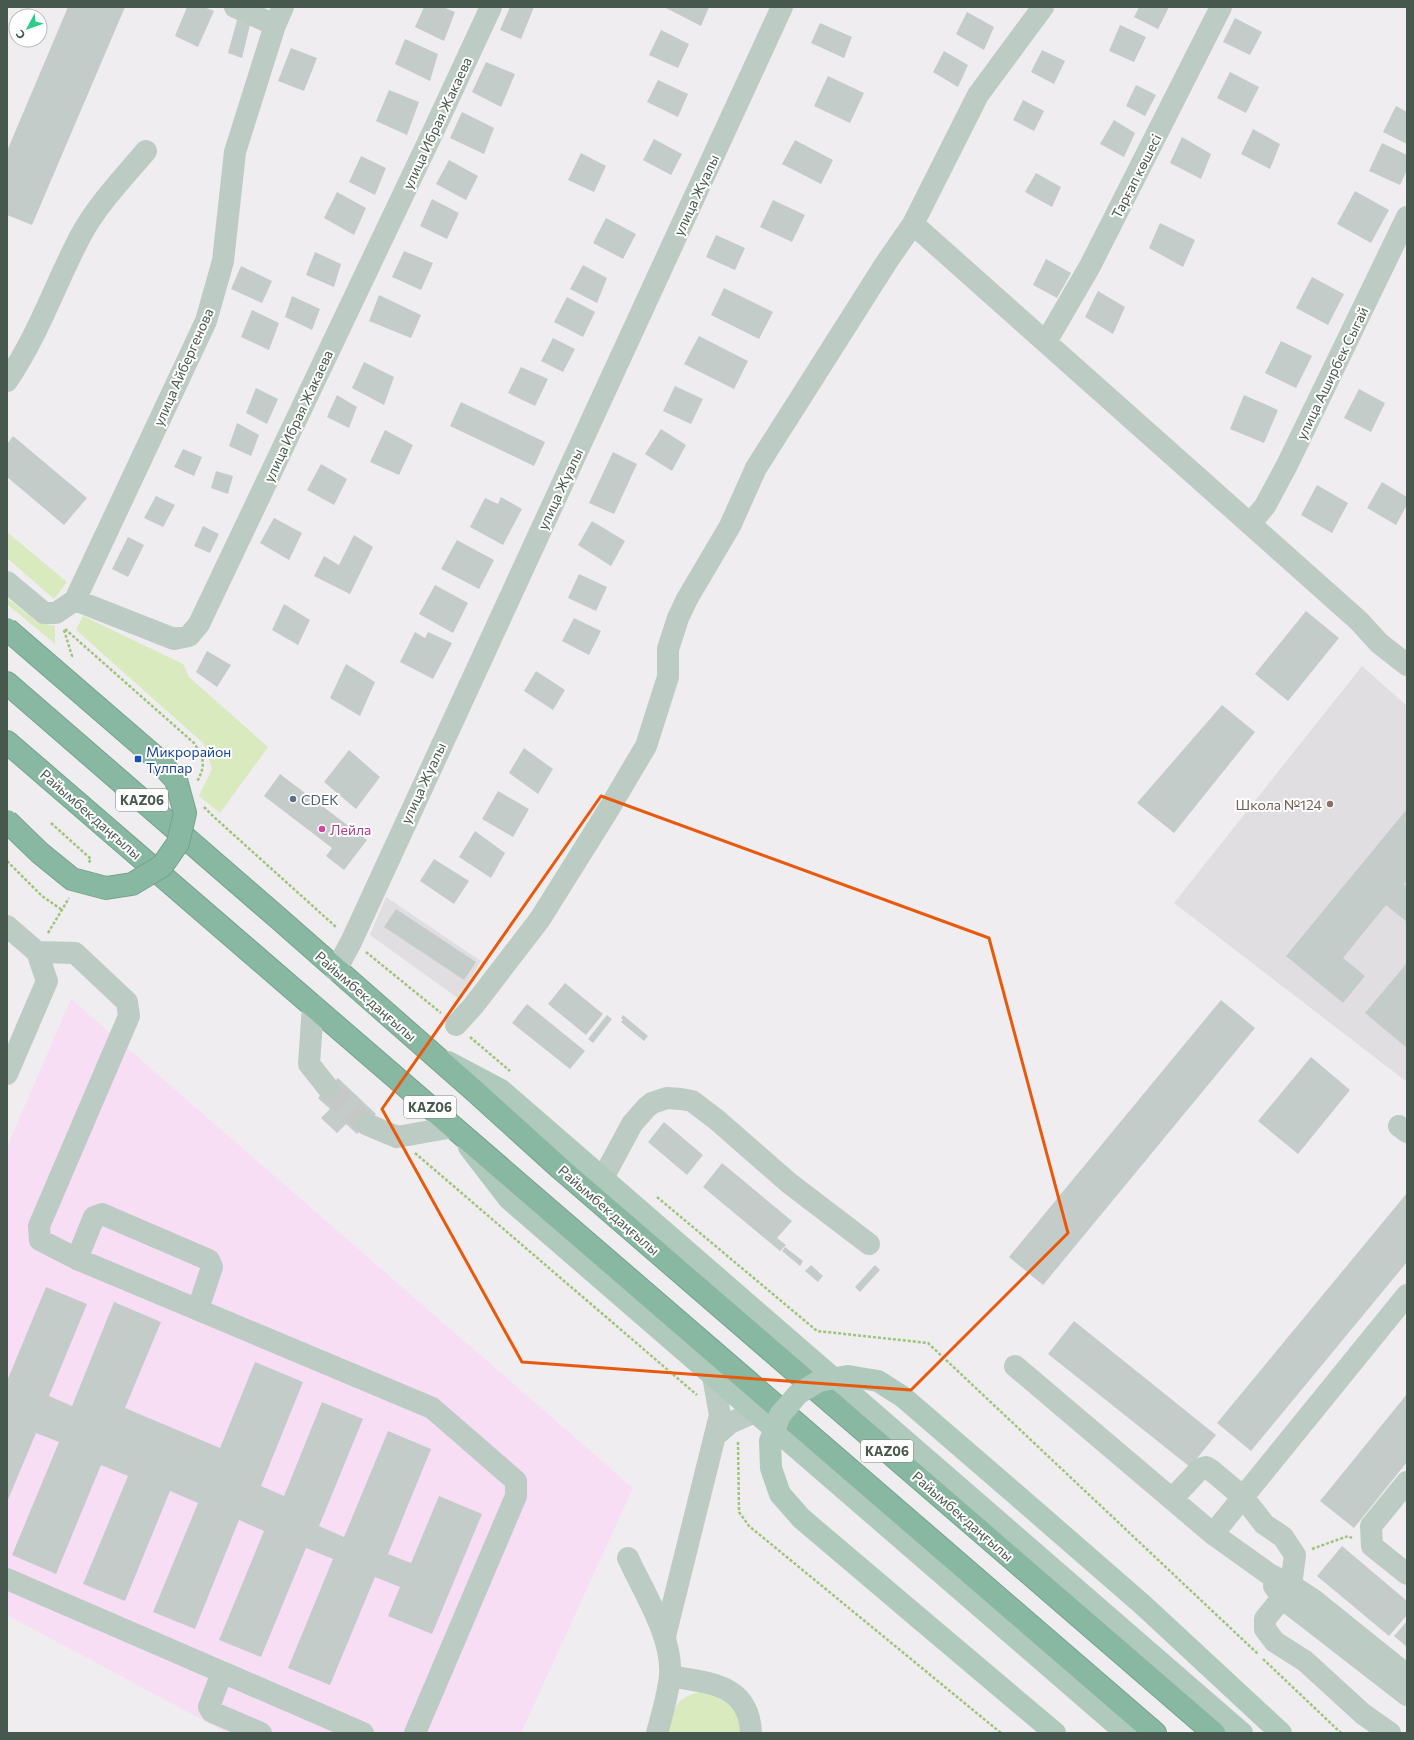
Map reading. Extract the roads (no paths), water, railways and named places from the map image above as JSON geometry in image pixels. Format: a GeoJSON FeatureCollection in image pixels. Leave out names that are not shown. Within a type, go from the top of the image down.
{"type":"FeatureCollection","features":[{"type":"Feature","properties":{"kind":"highway"},"geometry":{"type":"LineString","coordinates":[[7,629],[154,756],[176,780],[185,813],[178,843],[162,866],[132,884],[106,888],[72,879],[40,853],[7,821]]}},
{"type":"Feature","properties":{"kind":"highway","name":"Райымбек даңғылы"},"geometry":{"type":"LineString","coordinates":[[7,684],[476,1092],[567,1175],[1214,1733]]}},
{"type":"Feature","properties":{"kind":"highway","name":"Райымбек даңғылы"},"geometry":{"type":"LineString","coordinates":[[7,742],[1156,1733]]}},
{"type":"Feature","properties":{"kind":"main road"},"geometry":{"type":"LineString","coordinates":[[430,1053],[501,1090],[1242,1733]]}},
{"type":"Feature","properties":{"kind":"main road"},"geometry":{"type":"LineString","coordinates":[[453,1127],[509,1199],[1126,1733]]}},
{"type":"Feature","properties":{"kind":"main road"},"geometry":{"type":"LineString","coordinates":[[1055,1733],[802,1518],[780,1494],[771,1468],[770,1442],[780,1415],[798,1394],[819,1381],[848,1376],[878,1381],[903,1397],[1143,1605],[1281,1733]]}},
{"type":"Feature","properties":{"kind":"street"},"geometry":{"type":"LineString","coordinates":[[235,7],[279,16]]}},
{"type":"Feature","properties":{"kind":"street","name":"улица Ибрая Жакаева"},"geometry":{"type":"LineString","coordinates":[[75,600],[174,639],[189,636],[199,624],[491,7]]}},
{"type":"Feature","properties":{"kind":"street","name":"улица Жуалы"},"geometry":{"type":"LineString","coordinates":[[336,970],[352,940],[782,7]]}},
{"type":"Feature","properties":{"kind":"street"},"geometry":{"type":"LineString","coordinates":[[456,1025],[474,1005],[540,919],[607,812],[646,746],[668,677],[668,649],[678,618],[687,599],[730,526],[756,468],[913,224],[978,95],[1043,7]]}},
{"type":"Feature","properties":{"kind":"street","name":"Тарғап көшесі"},"geometry":{"type":"LineString","coordinates":[[1046,342],[1090,266],[1220,7]]}},
{"type":"Feature","properties":{"kind":"street","name":"улица Айбергенова"},"geometry":{"type":"LineString","coordinates":[[75,600],[206,321],[223,261],[235,152],[279,16]]}},
{"type":"Feature","properties":{"kind":"street"},"geometry":{"type":"LineString","coordinates":[[7,381],[29,347],[91,217],[146,151]]}},
{"type":"Feature","properties":{"kind":"street","name":"улица Аширбек Сыгай"},"geometry":{"type":"LineString","coordinates":[[1250,524],[1265,506],[1287,466],[1407,218]]}},
{"type":"Feature","properties":{"kind":"street"},"geometry":{"type":"LineString","coordinates":[[913,224],[1359,621],[1379,643],[1407,665]]}},
{"type":"Feature","properties":{"kind":"street"},"geometry":{"type":"LineString","coordinates":[[7,582],[44,613],[56,613],[75,600]]}},
{"type":"Feature","properties":{"kind":"street"},"geometry":{"type":"LineString","coordinates":[[7,926],[37,952],[47,981],[7,1074]]}},
{"type":"Feature","properties":{"kind":"street"},"geometry":{"type":"LineString","coordinates":[[37,952],[75,953],[127,1002],[129,1016],[39,1226],[40,1240],[58,1251],[432,1408],[516,1481],[516,1496],[415,1733]]}},
{"type":"Feature","properties":{"kind":"street"},"geometry":{"type":"LineString","coordinates":[[313,1006],[309,1064],[328,1088]]}},
{"type":"Feature","properties":{"kind":"street"},"geometry":{"type":"LineString","coordinates":[[603,1178],[632,1124],[646,1108],[652,1103],[667,1098],[692,1101],[717,1120],[789,1183],[843,1222],[869,1244]]}},
{"type":"Feature","properties":{"kind":"street"},"geometry":{"type":"LineString","coordinates":[[366,1124],[397,1137],[453,1127]]}},
{"type":"Feature","properties":{"kind":"street"},"geometry":{"type":"LineString","coordinates":[[77,1259],[94,1217],[102,1214],[209,1260],[212,1267],[198,1310]]}},
{"type":"Feature","properties":{"kind":"street"},"geometry":{"type":"LineString","coordinates":[[1213,1534],[1407,1295]]}},
{"type":"Feature","properties":{"kind":"street"},"geometry":{"type":"LineString","coordinates":[[1015,1366],[1213,1534],[1269,1574],[1286,1592],[1407,1695]]}},
{"type":"Feature","properties":{"kind":"street"},"geometry":{"type":"LineString","coordinates":[[666,1636],[720,1415],[713,1376]]}},
{"type":"Feature","properties":{"kind":"street"},"geometry":{"type":"LineString","coordinates":[[715,1436],[730,1423],[755,1412]]}},
{"type":"Feature","properties":{"kind":"street"},"geometry":{"type":"LineString","coordinates":[[1172,1499],[1200,1469],[1206,1467],[1242,1497],[1264,1524],[1283,1537],[1295,1555],[1286,1592],[1265,1619],[1265,1629],[1275,1642],[1305,1661],[1363,1714],[1390,1733]]}},
{"type":"Feature","properties":{"kind":"street"},"geometry":{"type":"LineString","coordinates":[[1404,1566],[1372,1546],[1371,1526],[1407,1482]]}},
{"type":"Feature","properties":{"kind":"street"},"geometry":{"type":"LineString","coordinates":[[628,1558],[666,1636],[670,1676],[657,1733]]}},
{"type":"Feature","properties":{"kind":"street"},"geometry":{"type":"LineString","coordinates":[[7,1579],[363,1733]]}},
{"type":"Feature","properties":{"kind":"street"},"geometry":{"type":"LineString","coordinates":[[1286,1592],[1315,1601],[1407,1675]]}},
{"type":"Feature","properties":{"kind":"street"},"geometry":{"type":"LineString","coordinates":[[222,1672],[209,1707],[212,1712],[261,1733]]}},
{"type":"Feature","properties":{"kind":"street"},"geometry":{"type":"LineString","coordinates":[[670,1676],[721,1686],[732,1692],[743,1703],[747,1711],[751,1733]]}},
{"type":"Feature","properties":{"kind":"tunnel"},"geometry":{"type":"LineString","coordinates":[[328,1088],[366,1124]]}},
{"type":"Feature","properties":{"kind":"place","name":"Микрорайон Тулпар"},"geometry":{"type":"Point","coordinates":[138,759]}},
{"type":"Feature","properties":{"kind":"place","name":"CDEK"},"geometry":{"type":"Point","coordinates":[293,799]}},
{"type":"Feature","properties":{"kind":"place","name":"Школа №124"},"geometry":{"type":"Point","coordinates":[1330,804]}},
{"type":"Feature","properties":{"kind":"place","name":"Лейла"},"geometry":{"type":"Point","coordinates":[322,829]}}]}
